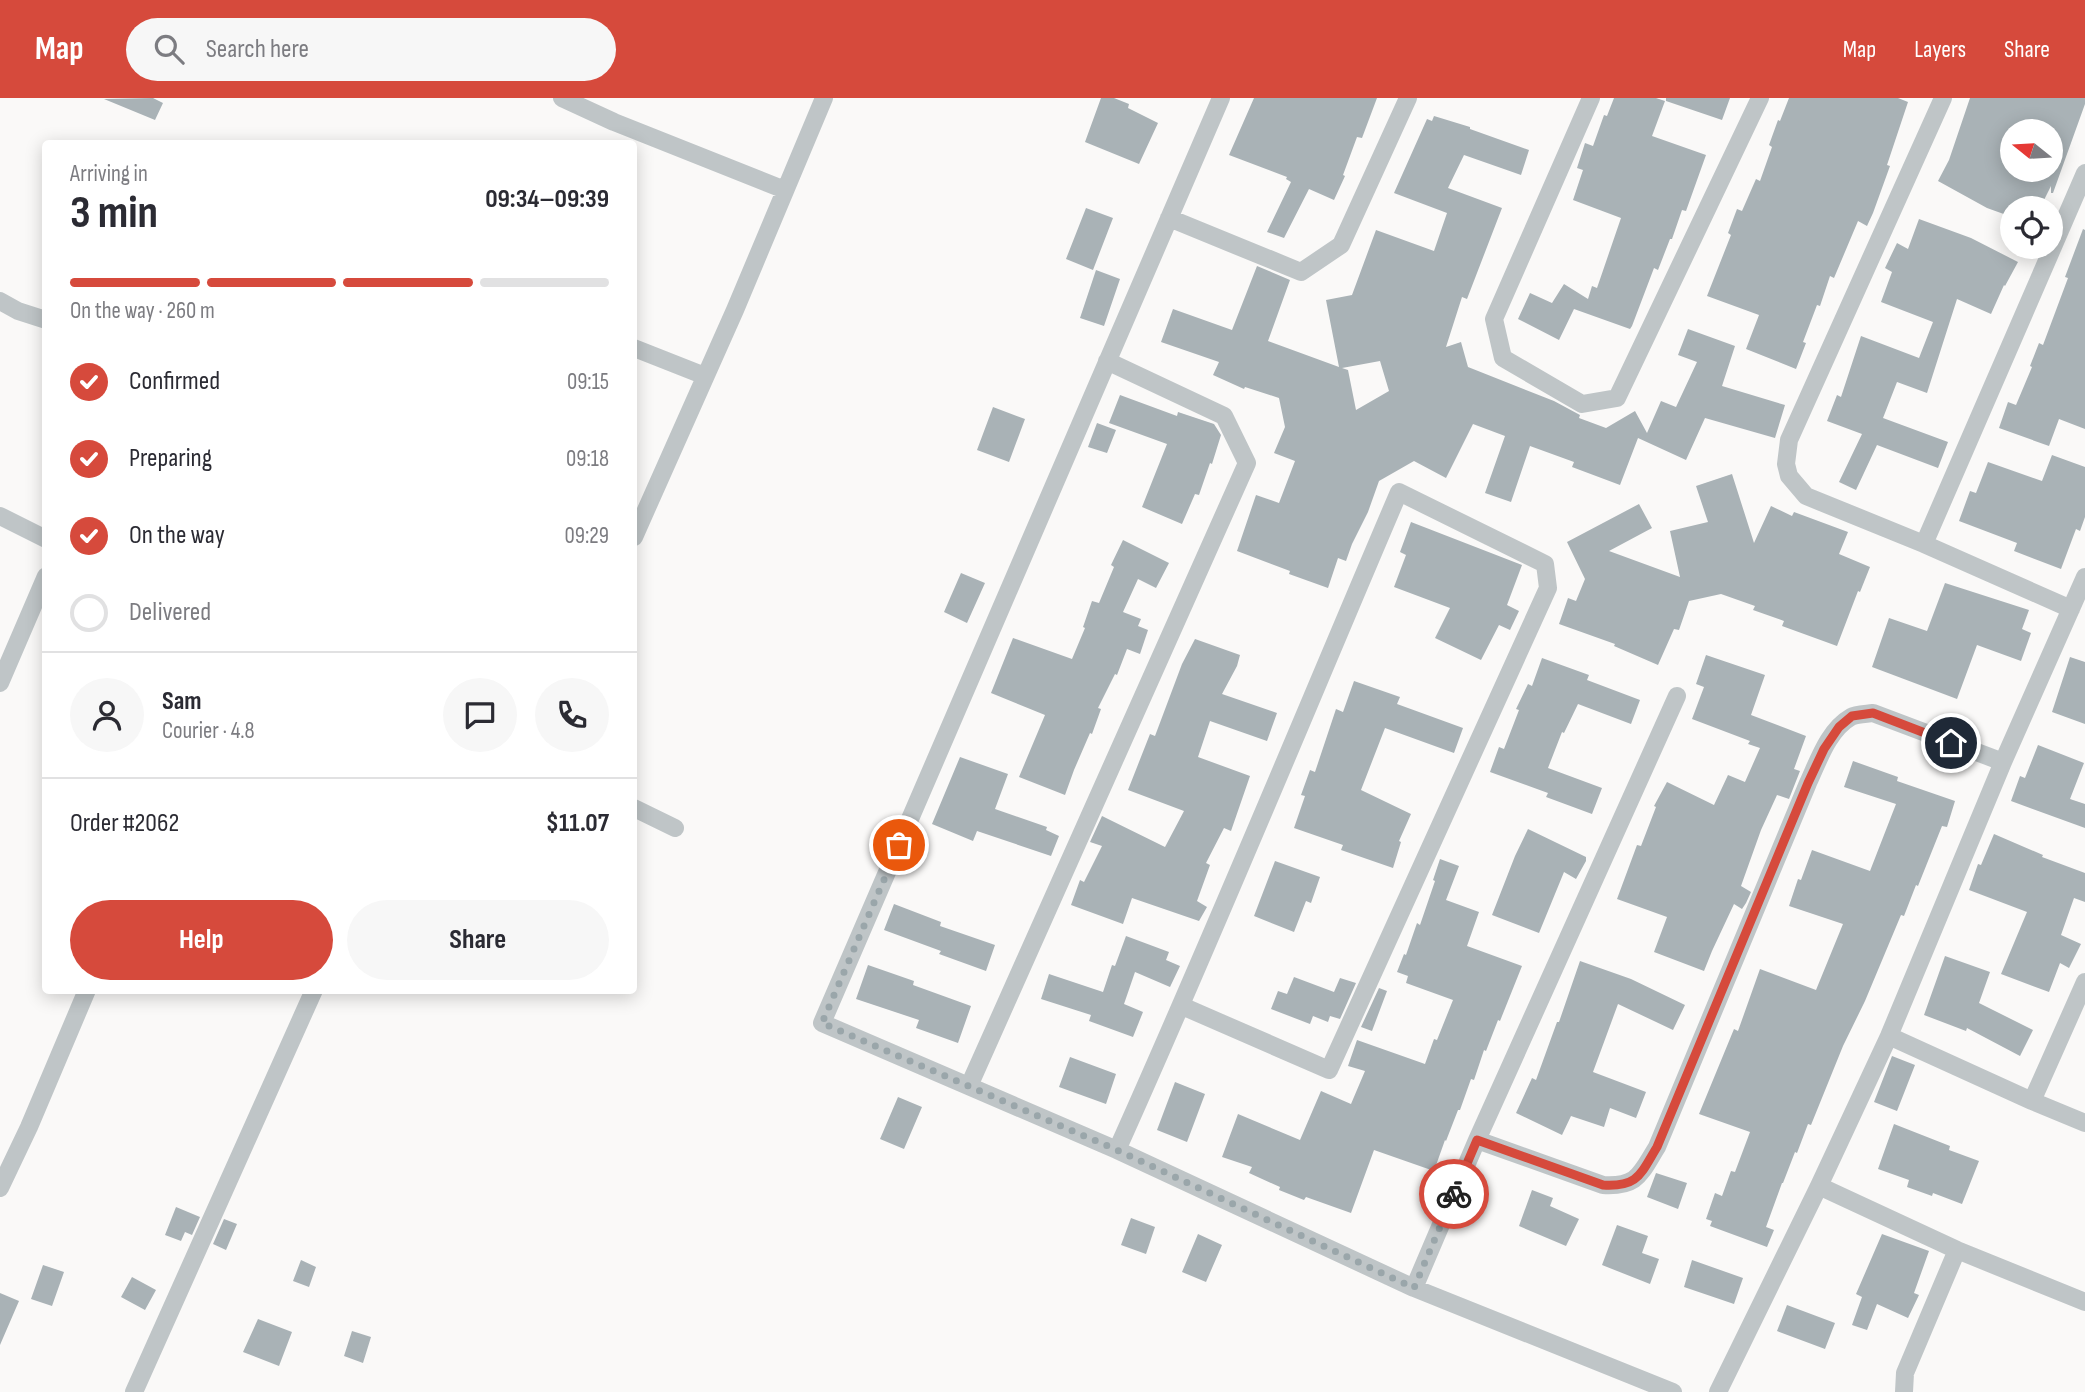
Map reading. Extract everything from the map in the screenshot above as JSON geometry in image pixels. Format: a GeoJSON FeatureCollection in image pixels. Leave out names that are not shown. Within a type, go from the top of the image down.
{"type":"FeatureCollection","features":[{"type":"Feature","properties":{"kind":"street"},"geometry":{"type":"LineString","coordinates":[[562,98],[785,190]]}},
{"type":"Feature","properties":{"kind":"street"},"geometry":{"type":"LineString","coordinates":[[637,530],[824,98]]}},
{"type":"Feature","properties":{"kind":"street"},"geometry":{"type":"LineString","coordinates":[[1221,98],[822,1023],[1117,1150],[1414,1288],[1673,1392]]}},
{"type":"Feature","properties":{"kind":"street"},"geometry":{"type":"LineString","coordinates":[[1169,218],[1301,272],[1341,245],[1408,98]]}},
{"type":"Feature","properties":{"kind":"street"},"geometry":{"type":"LineString","coordinates":[[1591,98],[1494,319],[1503,358],[1582,404],[1618,398],[1760,98]]}},
{"type":"Feature","properties":{"kind":"street"},"geometry":{"type":"LineString","coordinates":[[1943,98],[1789,440],[1786,464],[1789,476],[1806,496],[1924,544],[2071,609]]}},
{"type":"Feature","properties":{"kind":"street"},"geometry":{"type":"LineString","coordinates":[[1924,544],[2085,173]]}},
{"type":"Feature","properties":{"kind":"street"},"geometry":{"type":"LineString","coordinates":[[0,302],[42,319]]}},
{"type":"Feature","properties":{"kind":"street"},"geometry":{"type":"LineString","coordinates":[[637,349],[705,376]]}},
{"type":"Feature","properties":{"kind":"street"},"geometry":{"type":"LineString","coordinates":[[969,1086],[1247,463],[1224,416],[1107,361]]}},
{"type":"Feature","properties":{"kind":"street"},"geometry":{"type":"LineString","coordinates":[[1117,1150],[1182,1006],[1399,492],[1545,564],[1548,588],[1329,1070],[1182,1006]]}},
{"type":"Feature","properties":{"kind":"street"},"geometry":{"type":"LineString","coordinates":[[0,516],[42,536]]}},
{"type":"Feature","properties":{"kind":"street"},"geometry":{"type":"LineString","coordinates":[[1718,1392],[1889,1036],[2003,762],[2085,577]]}},
{"type":"Feature","properties":{"kind":"street"},"geometry":{"type":"LineString","coordinates":[[0,684],[42,585]]}},
{"type":"Feature","properties":{"kind":"street"},"geometry":{"type":"LineString","coordinates":[[1414,1288],[1477,1140],[1676,696]]}},
{"type":"Feature","properties":{"kind":"street"},"geometry":{"type":"LineString","coordinates":[[1477,1140],[1603,1185],[1619,1186],[1633,1182],[1657,1147],[1802,796],[1824,749],[1839,727],[1852,716],[1873,713],[2003,762]]}},
{"type":"Feature","properties":{"kind":"street"},"geometry":{"type":"LineString","coordinates":[[637,809],[675,828]]}},
{"type":"Feature","properties":{"kind":"street"},"geometry":{"type":"LineString","coordinates":[[2032,1101],[2085,982]]}},
{"type":"Feature","properties":{"kind":"street"},"geometry":{"type":"LineString","coordinates":[[0,1188],[85,994]]}},
{"type":"Feature","properties":{"kind":"street"},"geometry":{"type":"LineString","coordinates":[[134,1392],[312,994]]}},
{"type":"Feature","properties":{"kind":"street"},"geometry":{"type":"LineString","coordinates":[[1889,1036],[2085,1123]]}},
{"type":"Feature","properties":{"kind":"street"},"geometry":{"type":"LineString","coordinates":[[1819,1186],[1957,1250],[2085,1302]]}},
{"type":"Feature","properties":{"kind":"street"},"geometry":{"type":"LineString","coordinates":[[1904,1392],[1905,1373],[1957,1250]]}},
{"type":"Feature","properties":{"kind":"building"},"geometry":{"type":"Polygon","coordinates":[[[153,98],[163,103],[155,120],[104,99],[153,98]]]}},
{"type":"Feature","properties":{"kind":"building"},"geometry":{"type":"Polygon","coordinates":[[[1101,98],[1114,98],[1129,104],[1128,108],[1158,123],[1139,164],[1085,142],[1101,98]]]}},
{"type":"Feature","properties":{"kind":"building"},"geometry":{"type":"Polygon","coordinates":[[[1254,98],[1377,98],[1362,138],[1357,137],[1343,175],[1345,176],[1334,200],[1309,189],[1284,238],[1267,232],[1291,182],[1287,177],[1229,155],[1254,98]]]}},
{"type":"Feature","properties":{"kind":"building"},"geometry":{"type":"Polygon","coordinates":[[[1614,98],[1656,98],[1665,101],[1652,136],[1706,155],[1686,211],[1682,210],[1658,270],[1654,268],[1630,329],[1574,309],[1559,340],[1518,319],[1530,293],[1552,303],[1564,284],[1588,299],[1592,286],[1597,288],[1621,218],[1573,200],[1583,170],[1577,168],[1585,143],[1593,146],[1604,115],[1607,116],[1614,98]]]}},
{"type":"Feature","properties":{"kind":"building"},"geometry":{"type":"Polygon","coordinates":[[[1666,98],[1730,98],[1722,120],[1666,101],[1666,98]]]}},
{"type":"Feature","properties":{"kind":"building"},"geometry":{"type":"Polygon","coordinates":[[[1789,98],[1898,98],[1908,102],[1873,213],[1867,226],[1858,221],[1834,278],[1830,276],[1820,306],[1817,305],[1803,342],[1806,343],[1796,369],[1746,349],[1759,315],[1707,296],[1731,235],[1728,233],[1737,209],[1742,211],[1756,179],[1760,181],[1772,147],[1769,145],[1789,98]]]}},
{"type":"Feature","properties":{"kind":"building"},"geometry":{"type":"Polygon","coordinates":[[[1970,98],[2085,98],[2063,165],[2063,119],[2000,119],[2000,182],[2057,182],[2053,193],[2051,186],[2046,196],[2000,196],[2000,213],[1938,181],[1949,160],[1970,98]]]}},
{"type":"Feature","properties":{"kind":"building"},"geometry":{"type":"Polygon","coordinates":[[[1434,116],[1529,150],[1521,175],[1464,155],[1448,188],[1502,208],[1467,299],[1462,297],[1446,347],[1461,342],[1468,367],[1554,401],[1580,415],[1579,418],[1606,428],[1635,411],[1647,433],[1661,401],[1676,407],[1697,362],[1678,355],[1688,329],[1735,346],[1722,386],[1785,405],[1775,438],[1705,418],[1686,460],[1638,438],[1620,485],[1572,467],[1574,462],[1530,446],[1511,502],[1485,493],[1505,436],[1473,424],[1446,478],[1414,461],[1379,481],[1346,561],[1338,558],[1328,588],[1237,551],[1256,495],[1279,503],[1295,461],[1274,453],[1285,427],[1279,398],[1245,387],[1244,389],[1213,375],[1219,362],[1161,342],[1173,309],[1232,330],[1257,266],[1290,280],[1268,341],[1339,367],[1326,300],[1352,295],[1376,230],[1434,251],[1447,213],[1394,193],[1427,119],[1432,121],[1434,116]],[[1380,361],[1342,368],[1348,370],[1356,410],[1389,391],[1380,361]]]}},
{"type":"Feature","properties":{"kind":"building"},"geometry":{"type":"Polygon","coordinates":[[[1086,208],[1113,218],[1093,270],[1066,259],[1086,208]]]}},
{"type":"Feature","properties":{"kind":"building"},"geometry":{"type":"Polygon","coordinates":[[[1919,219],[1971,238],[2000,253],[2000,259],[2018,262],[1991,314],[1957,299],[1927,393],[1897,382],[1883,418],[1948,442],[1938,468],[1877,445],[1856,490],[1839,482],[1862,434],[1827,421],[1837,395],[1841,397],[1861,336],[1919,358],[1933,322],[1881,302],[1892,272],[1885,268],[1897,243],[1908,249],[1919,219]]]}},
{"type":"Feature","properties":{"kind":"building"},"geometry":{"type":"Polygon","coordinates":[[[2083,229],[2085,429],[2059,419],[2049,446],[1999,428],[2008,402],[2016,405],[2039,343],[2043,345],[2083,229]]]}},
{"type":"Feature","properties":{"kind":"building"},"geometry":{"type":"Polygon","coordinates":[[[1096,270],[1120,279],[1104,326],[1080,318],[1096,270]]]}},
{"type":"Feature","properties":{"kind":"building"},"geometry":{"type":"Polygon","coordinates":[[[1120,395],[1177,416],[1178,412],[1214,424],[1221,435],[1199,495],[1195,494],[1182,524],[1142,507],[1167,444],[1109,423],[1120,395]]]}},
{"type":"Feature","properties":{"kind":"building"},"geometry":{"type":"Polygon","coordinates":[[[993,407],[1025,419],[1009,462],[977,450],[993,407]]]}},
{"type":"Feature","properties":{"kind":"building"},"geometry":{"type":"Polygon","coordinates":[[[1097,423],[1116,430],[1107,453],[1088,447],[1097,423]]]}},
{"type":"Feature","properties":{"kind":"building"},"geometry":{"type":"Polygon","coordinates":[[[2052,455],[2085,467],[2085,517],[2080,531],[2076,529],[2061,569],[2014,551],[2017,543],[1959,521],[1970,491],[1976,493],[1988,462],[2042,481],[2052,455]]]}},
{"type":"Feature","properties":{"kind":"building"},"geometry":{"type":"Polygon","coordinates":[[[1732,474],[1754,543],[1771,506],[1792,516],[1794,512],[1848,532],[1839,554],[1870,567],[1837,646],[1782,626],[1784,621],[1753,610],[1755,606],[1721,594],[1689,601],[1679,630],[1674,629],[1658,665],[1614,646],[1615,644],[1559,624],[1568,598],[1576,601],[1585,579],[1567,542],[1639,504],[1652,528],[1609,551],[1680,577],[1670,531],[1708,522],[1696,486],[1732,474]]]}},
{"type":"Feature","properties":{"kind":"building"},"geometry":{"type":"Polygon","coordinates":[[[1411,522],[1522,565],[1507,605],[1519,611],[1510,630],[1499,625],[1481,660],[1435,638],[1450,608],[1394,587],[1406,555],[1400,552],[1411,522]]]}},
{"type":"Feature","properties":{"kind":"building"},"geometry":{"type":"Polygon","coordinates":[[[1123,540],[1169,563],[1156,588],[1138,579],[1123,612],[1141,619],[1138,626],[1148,630],[1140,654],[1127,649],[1117,675],[1115,674],[1098,708],[1101,709],[1092,734],[1090,733],[1065,795],[1019,777],[1045,715],[991,693],[1013,638],[1072,659],[1085,628],[1083,627],[1092,601],[1099,603],[1114,567],[1111,565],[1123,540]]]}},
{"type":"Feature","properties":{"kind":"building"},"geometry":{"type":"Polygon","coordinates":[[[961,573],[985,583],[967,623],[944,612],[961,573]]]}},
{"type":"Feature","properties":{"kind":"building"},"geometry":{"type":"Polygon","coordinates":[[[1945,583],[2029,610],[2022,629],[2031,633],[2021,661],[1977,645],[1957,699],[1872,667],[1889,618],[1927,631],[1945,583]]]}},
{"type":"Feature","properties":{"kind":"building"},"geometry":{"type":"Polygon","coordinates":[[[1195,639],[1240,655],[1222,694],[1277,713],[1267,741],[1210,721],[1198,757],[1250,776],[1231,831],[1224,828],[1206,863],[1210,865],[1197,901],[1207,907],[1199,921],[1132,898],[1123,924],[1071,905],[1080,880],[1084,882],[1102,846],[1090,842],[1102,816],[1165,847],[1184,811],[1128,790],[1150,734],[1155,736],[1182,664],[1195,639]]]}},
{"type":"Feature","properties":{"kind":"building"},"geometry":{"type":"Polygon","coordinates":[[[1706,655],[1765,675],[1751,715],[1806,736],[1794,769],[1800,771],[1789,799],[1777,795],[1741,886],[1751,892],[1742,909],[1734,904],[1704,971],[1654,952],[1667,917],[1617,899],[1637,845],[1641,846],[1656,807],[1654,806],[1667,782],[1714,805],[1728,775],[1745,782],[1760,748],[1748,744],[1750,741],[1692,719],[1704,687],[1696,684],[1706,655]]]}},
{"type":"Feature","properties":{"kind":"building"},"geometry":{"type":"Polygon","coordinates":[[[2070,657],[2085,662],[2085,724],[2052,712],[2070,657]]]}},
{"type":"Feature","properties":{"kind":"building"},"geometry":{"type":"Polygon","coordinates":[[[1542,658],[1589,675],[1587,680],[1640,700],[1631,724],[1578,704],[1564,733],[1562,732],[1548,768],[1602,788],[1592,814],[1546,797],[1548,793],[1490,772],[1499,747],[1504,749],[1519,710],[1516,709],[1528,684],[1532,686],[1542,658]]]}},
{"type":"Feature","properties":{"kind":"building"},"geometry":{"type":"Polygon","coordinates":[[[1354,681],[1400,697],[1397,704],[1463,728],[1454,753],[1385,728],[1361,790],[1411,814],[1399,841],[1401,842],[1393,868],[1341,850],[1343,845],[1294,828],[1310,770],[1315,772],[1336,709],[1343,712],[1354,681]]]}},
{"type":"Feature","properties":{"kind":"building"},"geometry":{"type":"Polygon","coordinates":[[[2038,745],[2084,763],[2070,799],[2085,804],[2085,828],[2011,801],[2020,776],[2025,778],[2038,745]]]}},
{"type":"Feature","properties":{"kind":"building"},"geometry":{"type":"Polygon","coordinates":[[[960,757],[1008,774],[995,809],[1047,827],[1046,830],[1059,836],[1051,856],[977,831],[973,841],[932,824],[960,757]]]}},
{"type":"Feature","properties":{"kind":"building"},"geometry":{"type":"Polygon","coordinates":[[[1853,761],[1898,777],[1897,781],[1955,801],[1947,827],[1942,826],[1918,886],[1916,885],[1904,916],[1901,915],[1843,1046],[1811,1125],[1808,1124],[1797,1153],[1795,1152],[1766,1227],[1774,1230],[1767,1247],[1710,1226],[1712,1221],[1706,1219],[1715,1193],[1722,1196],[1731,1171],[1735,1172],[1750,1132],[1699,1114],[1734,1029],[1738,1031],[1760,969],[1816,990],[1843,924],[1789,906],[1812,850],[1870,871],[1896,804],[1844,787],[1853,761]]]}},
{"type":"Feature","properties":{"kind":"building"},"geometry":{"type":"Polygon","coordinates":[[[1528,829],[1586,857],[1576,879],[1564,872],[1539,933],[1492,915],[1528,829]]]}},
{"type":"Feature","properties":{"kind":"building"},"geometry":{"type":"Polygon","coordinates":[[[1994,834],[2043,855],[2042,857],[2085,873],[2085,902],[2074,898],[2061,935],[2081,944],[2069,968],[2060,963],[2049,992],[2001,974],[2027,912],[1969,890],[1978,864],[1981,865],[1994,834]]]}},
{"type":"Feature","properties":{"kind":"building"},"geometry":{"type":"Polygon","coordinates":[[[1440,859],[1459,866],[1446,900],[1479,912],[1467,946],[1522,966],[1500,1021],[1498,1020],[1486,1051],[1484,1050],[1474,1080],[1471,1079],[1434,1171],[1374,1150],[1351,1213],[1279,1190],[1280,1187],[1249,1173],[1252,1167],[1222,1157],[1238,1114],[1300,1140],[1321,1091],[1351,1104],[1365,1071],[1348,1066],[1357,1040],[1425,1064],[1453,1000],[1406,983],[1408,976],[1397,972],[1417,923],[1420,925],[1440,859]]]}},
{"type":"Feature","properties":{"kind":"building"},"geometry":{"type":"Polygon","coordinates":[[[1275,861],[1320,877],[1311,903],[1306,901],[1294,932],[1254,916],[1275,861]]]}},
{"type":"Feature","properties":{"kind":"building"},"geometry":{"type":"Polygon","coordinates":[[[894,904],[941,922],[940,926],[995,945],[986,971],[884,930],[894,904]]]}},
{"type":"Feature","properties":{"kind":"building"},"geometry":{"type":"Polygon","coordinates":[[[1126,936],[1169,952],[1166,960],[1180,966],[1170,987],[1135,972],[1124,1004],[1143,1012],[1133,1037],[1089,1021],[1091,1015],[1041,999],[1049,974],[1103,992],[1126,936]]]}},
{"type":"Feature","properties":{"kind":"building"},"geometry":{"type":"Polygon","coordinates":[[[1945,956],[1990,972],[1979,1003],[2033,1030],[2020,1056],[1967,1028],[1966,1031],[1924,1015],[1945,956]]]}},
{"type":"Feature","properties":{"kind":"building"},"geometry":{"type":"Polygon","coordinates":[[[1580,961],[1631,979],[1685,1005],[1673,1030],[1618,1004],[1593,1072],[1646,1092],[1636,1118],[1610,1108],[1604,1127],[1571,1116],[1562,1135],[1516,1113],[1532,1078],[1536,1080],[1580,961]]]}},
{"type":"Feature","properties":{"kind":"building"},"geometry":{"type":"Polygon","coordinates":[[[868,965],[914,981],[913,985],[971,1006],[958,1043],[916,1028],[919,1020],[856,999],[868,965]]]}},
{"type":"Feature","properties":{"kind":"building"},"geometry":{"type":"Polygon","coordinates":[[[1294,977],[1334,992],[1340,978],[1356,983],[1340,1019],[1330,1016],[1328,1022],[1313,1016],[1310,1024],[1271,1009],[1278,991],[1287,994],[1294,977]]]}},
{"type":"Feature","properties":{"kind":"building"},"geometry":{"type":"Polygon","coordinates":[[[1379,988],[1387,991],[1372,1031],[1361,1027],[1379,988]]]}},
{"type":"Feature","properties":{"kind":"building"},"geometry":{"type":"Polygon","coordinates":[[[1892,1056],[1915,1065],[1897,1111],[1874,1102],[1892,1056]]]}},
{"type":"Feature","properties":{"kind":"building"},"geometry":{"type":"Polygon","coordinates":[[[1070,1057],[1116,1074],[1106,1104],[1059,1087],[1070,1057]]]}},
{"type":"Feature","properties":{"kind":"building"},"geometry":{"type":"Polygon","coordinates":[[[1175,1082],[1205,1094],[1187,1142],[1157,1130],[1175,1082]]]}},
{"type":"Feature","properties":{"kind":"building"},"geometry":{"type":"Polygon","coordinates":[[[898,1097],[922,1107],[904,1149],[880,1139],[898,1097]]]}},
{"type":"Feature","properties":{"kind":"building"},"geometry":{"type":"Polygon","coordinates":[[[1894,1124],[1950,1146],[1949,1150],[1979,1161],[1962,1204],[1907,1187],[1909,1180],[1878,1169],[1894,1124]]]}},
{"type":"Feature","properties":{"kind":"building"},"geometry":{"type":"Polygon","coordinates":[[[1656,1173],[1687,1183],[1678,1209],[1647,1197],[1656,1173]]]}},
{"type":"Feature","properties":{"kind":"building"},"geometry":{"type":"Polygon","coordinates":[[[1532,1190],[1553,1198],[1550,1206],[1579,1219],[1566,1246],[1519,1226],[1532,1190]]]}},
{"type":"Feature","properties":{"kind":"building"},"geometry":{"type":"Polygon","coordinates":[[[176,1207],[200,1217],[192,1235],[185,1232],[181,1241],[165,1235],[176,1207]]]}},
{"type":"Feature","properties":{"kind":"building"},"geometry":{"type":"Polygon","coordinates":[[[1131,1218],[1155,1227],[1146,1254],[1121,1245],[1131,1218]]]}},
{"type":"Feature","properties":{"kind":"building"},"geometry":{"type":"Polygon","coordinates":[[[224,1219],[237,1224],[226,1250],[213,1244],[224,1219]]]}},
{"type":"Feature","properties":{"kind":"building"},"geometry":{"type":"Polygon","coordinates":[[[1617,1225],[1648,1236],[1642,1253],[1659,1259],[1650,1284],[1602,1265],[1617,1225]]]}},
{"type":"Feature","properties":{"kind":"building"},"geometry":{"type":"Polygon","coordinates":[[[1198,1234],[1222,1245],[1206,1282],[1182,1272],[1198,1234]]]}},
{"type":"Feature","properties":{"kind":"building"},"geometry":{"type":"Polygon","coordinates":[[[1882,1234],[1929,1251],[1914,1293],[1919,1295],[1908,1318],[1877,1304],[1867,1330],[1852,1325],[1862,1297],[1856,1294],[1882,1234]]]}},
{"type":"Feature","properties":{"kind":"building"},"geometry":{"type":"Polygon","coordinates":[[[301,1260],[316,1267],[309,1287],[293,1281],[301,1260]]]}},
{"type":"Feature","properties":{"kind":"building"},"geometry":{"type":"Polygon","coordinates":[[[1692,1260],[1743,1278],[1734,1304],[1684,1287],[1692,1260]]]}},
{"type":"Feature","properties":{"kind":"building"},"geometry":{"type":"Polygon","coordinates":[[[43,1265],[64,1272],[52,1306],[31,1299],[43,1265]]]}},
{"type":"Feature","properties":{"kind":"building"},"geometry":{"type":"Polygon","coordinates":[[[132,1277],[156,1290],[145,1310],[121,1297],[132,1277]]]}},
{"type":"Feature","properties":{"kind":"building"},"geometry":{"type":"Polygon","coordinates":[[[0,1293],[19,1301],[0,1345],[0,1293]]]}},
{"type":"Feature","properties":{"kind":"building"},"geometry":{"type":"Polygon","coordinates":[[[1787,1305],[1835,1323],[1825,1349],[1777,1331],[1787,1305]]]}},
{"type":"Feature","properties":{"kind":"building"},"geometry":{"type":"Polygon","coordinates":[[[258,1319],[292,1332],[279,1366],[243,1352],[258,1319]]]}},
{"type":"Feature","properties":{"kind":"building"},"geometry":{"type":"Polygon","coordinates":[[[352,1331],[371,1337],[363,1363],[344,1356],[352,1331]]]}},
{"type":"Feature","properties":{"kind":"way so far"},"geometry":{"type":"LineString","coordinates":[[899,845],[822,1023],[1117,1150],[1414,1288],[1454,1194]]}},
{"type":"Feature","properties":{"kind":"route"},"geometry":{"type":"LineString","coordinates":[[1454,1194],[1477,1140],[1603,1185],[1619,1186],[1633,1182],[1657,1147],[1808,783],[1824,749],[1839,727],[1852,716],[1873,713],[1951,743]]}}]}
